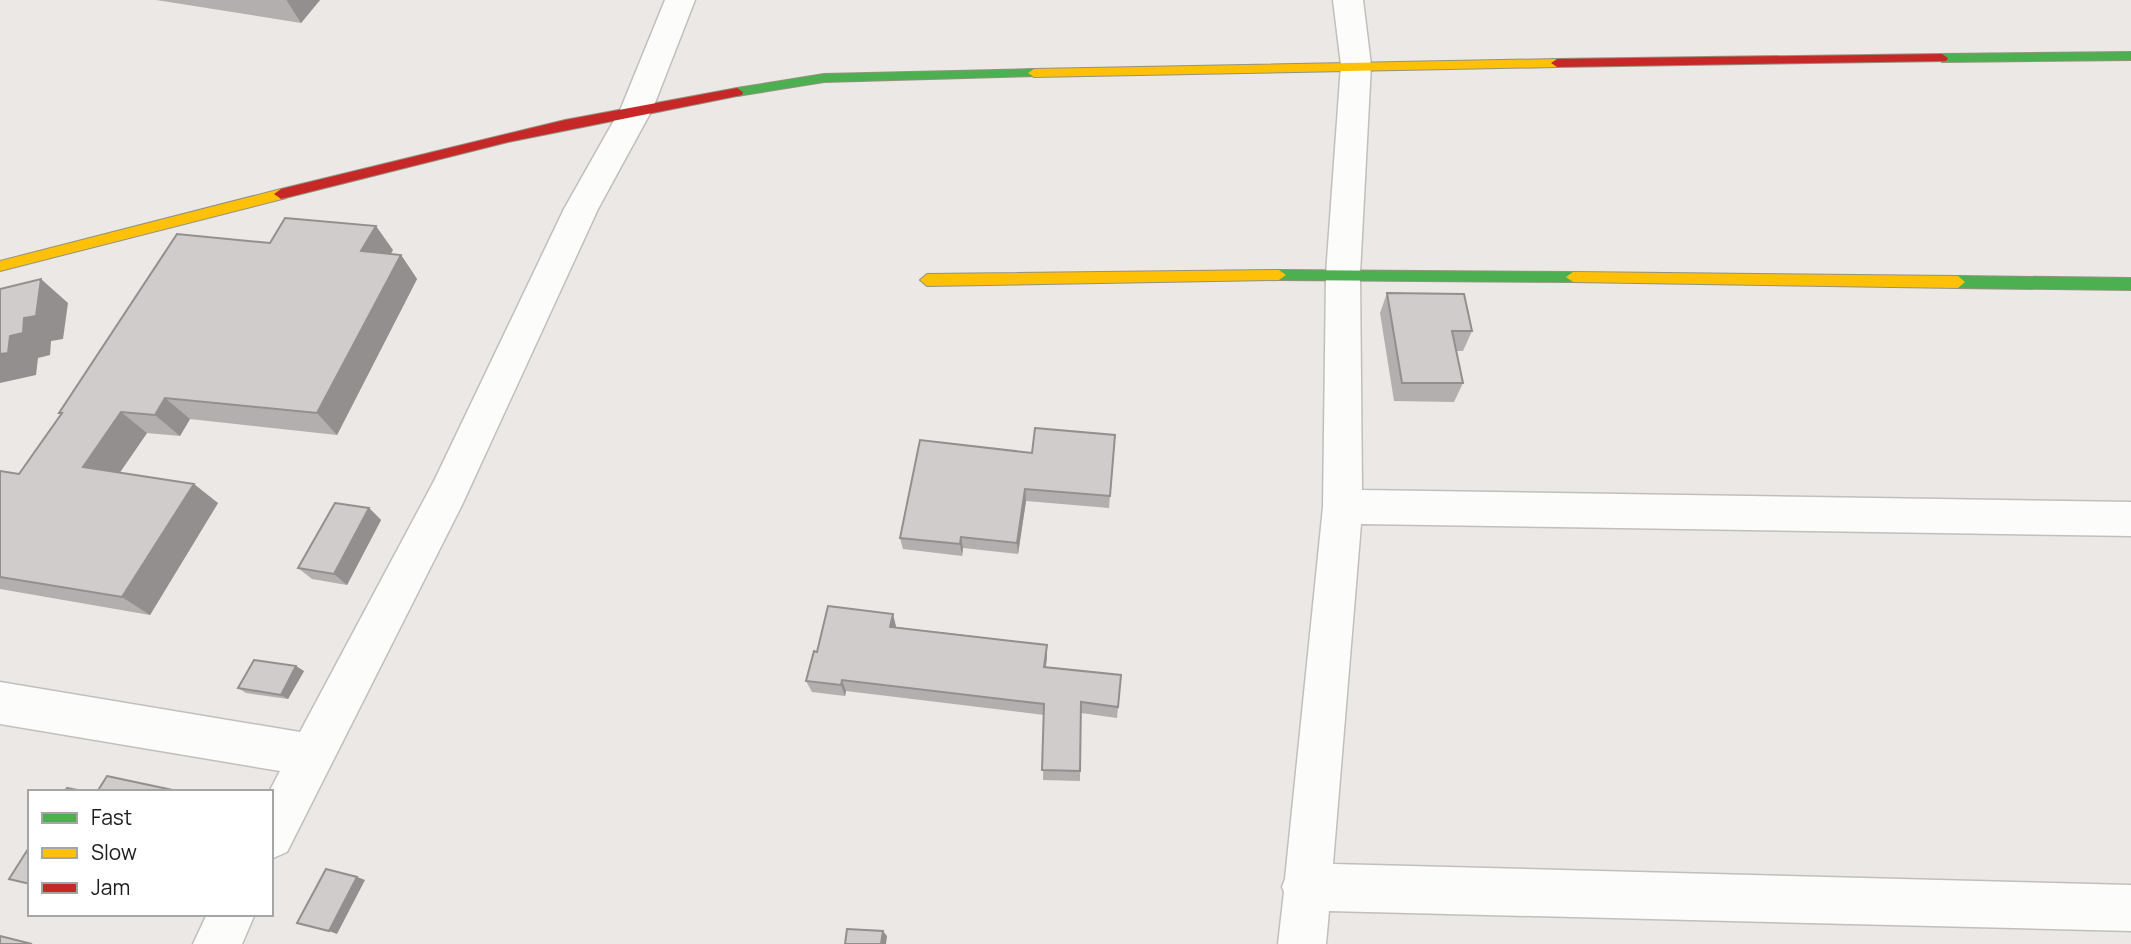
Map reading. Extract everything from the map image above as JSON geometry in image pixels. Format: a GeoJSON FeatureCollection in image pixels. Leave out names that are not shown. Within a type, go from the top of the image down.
{"type":"FeatureCollection","features":[{"type":"Feature","properties":{"kind":"street"},"geometry":{"type":"LineString","coordinates":[[273,832],[448,493],[581,208],[637,108],[680,0]]}},
{"type":"Feature","properties":{"kind":"street"},"geometry":{"type":"LineString","coordinates":[[1302,944],[1305,887],[1343,507],[1343,274],[1356,65],[1348,0]]}},
{"type":"Feature","properties":{"kind":"street"},"geometry":{"type":"LineString","coordinates":[[0,266],[453,150],[637,108],[824,78],[1356,65],[2131,56]]}},
{"type":"Feature","properties":{"kind":"street"},"geometry":{"type":"LineString","coordinates":[[927,281],[1343,274],[2131,284]]}},
{"type":"Feature","properties":{"kind":"street"},"geometry":{"type":"LineString","coordinates":[[1343,507],[2131,519]]}},
{"type":"Feature","properties":{"kind":"street"},"geometry":{"type":"LineString","coordinates":[[0,703],[311,755]]}},
{"type":"Feature","properties":{"kind":"street"},"geometry":{"type":"LineString","coordinates":[[1305,887],[2131,908]]}},
{"type":"Feature","properties":{"kind":"street"},"geometry":{"type":"LineString","coordinates":[[218,944],[231,916]]}},
{"type":"Feature","properties":{"kind":"building"},"geometry":{"type":"Polygon","coordinates":[[[285,218],[376,226],[361,251],[401,255],[317,413],[165,398],[155,415],[121,412],[83,467],[194,484],[122,597],[0,577],[0,471],[19,474],[62,413],[59,413],[177,234],[270,243],[285,218]]]}},
{"type":"Feature","properties":{"kind":"building"},"geometry":{"type":"Polygon","coordinates":[[[41,279],[36,316],[24,318],[23,333],[10,336],[8,353],[0,354],[0,289],[41,279]]]}},
{"type":"Feature","properties":{"kind":"building"},"geometry":{"type":"Polygon","coordinates":[[[1387,293],[1464,294],[1472,331],[1452,331],[1463,383],[1402,383],[1387,293]]]}},
{"type":"Feature","properties":{"kind":"building"},"geometry":{"type":"Polygon","coordinates":[[[1035,428],[1115,435],[1110,496],[1025,489],[1017,543],[961,537],[960,544],[900,538],[920,440],[1032,453],[1035,428]]]}},
{"type":"Feature","properties":{"kind":"building"},"geometry":{"type":"Polygon","coordinates":[[[335,503],[369,508],[334,574],[298,568],[335,503]]]}},
{"type":"Feature","properties":{"kind":"building"},"geometry":{"type":"Polygon","coordinates":[[[828,606],[893,614],[890,627],[1047,645],[1044,667],[1121,675],[1118,707],[1081,702],[1080,771],[1042,770],[1044,704],[842,680],[841,685],[806,681],[814,651],[817,652],[828,606]]]}},
{"type":"Feature","properties":{"kind":"building"},"geometry":{"type":"Polygon","coordinates":[[[254,660],[296,666],[281,695],[238,688],[254,660]]]}},
{"type":"Feature","properties":{"kind":"building"},"geometry":{"type":"Polygon","coordinates":[[[107,776],[173,790],[98,790],[107,776]]]}},
{"type":"Feature","properties":{"kind":"building"},"geometry":{"type":"Polygon","coordinates":[[[28,849],[28,884],[9,879],[28,849]]]}},
{"type":"Feature","properties":{"kind":"building"},"geometry":{"type":"Polygon","coordinates":[[[326,869],[357,877],[329,931],[297,923],[326,869]]]}},
{"type":"Feature","properties":{"kind":"building"},"geometry":{"type":"Polygon","coordinates":[[[847,929],[883,931],[881,944],[845,944],[847,929]]]}},
{"type":"Feature","properties":{"kind":"building"},"geometry":{"type":"Polygon","coordinates":[[[0,936],[32,944],[0,944],[0,936]]]}},
{"type":"Feature","properties":{"kind":"traffic: fast"},"geometry":{"type":"LineString","coordinates":[[1942,58],[2131,56]]}},
{"type":"Feature","properties":{"kind":"traffic: fast"},"geometry":{"type":"LineString","coordinates":[[737,92],[824,78],[1034,73]]}},
{"type":"Feature","properties":{"kind":"traffic: fast"},"geometry":{"type":"LineString","coordinates":[[1279,275],[1573,277]]}},
{"type":"Feature","properties":{"kind":"traffic: fast"},"geometry":{"type":"LineString","coordinates":[[1958,282],[2131,284]]}},
{"type":"Feature","properties":{"kind":"traffic: slow"},"geometry":{"type":"LineString","coordinates":[[1034,73],[1557,63]]}},
{"type":"Feature","properties":{"kind":"traffic: slow"},"geometry":{"type":"LineString","coordinates":[[0,266],[281,194]]}},
{"type":"Feature","properties":{"kind":"traffic: slow"},"geometry":{"type":"LineString","coordinates":[[927,280],[1279,275]]}},
{"type":"Feature","properties":{"kind":"traffic: slow"},"geometry":{"type":"LineString","coordinates":[[1573,277],[1958,282]]}},
{"type":"Feature","properties":{"kind":"traffic: jam"},"geometry":{"type":"LineString","coordinates":[[1557,63],[1942,58]]}},
{"type":"Feature","properties":{"kind":"traffic: jam"},"geometry":{"type":"LineString","coordinates":[[281,194],[565,125],[737,92]]}}]}
